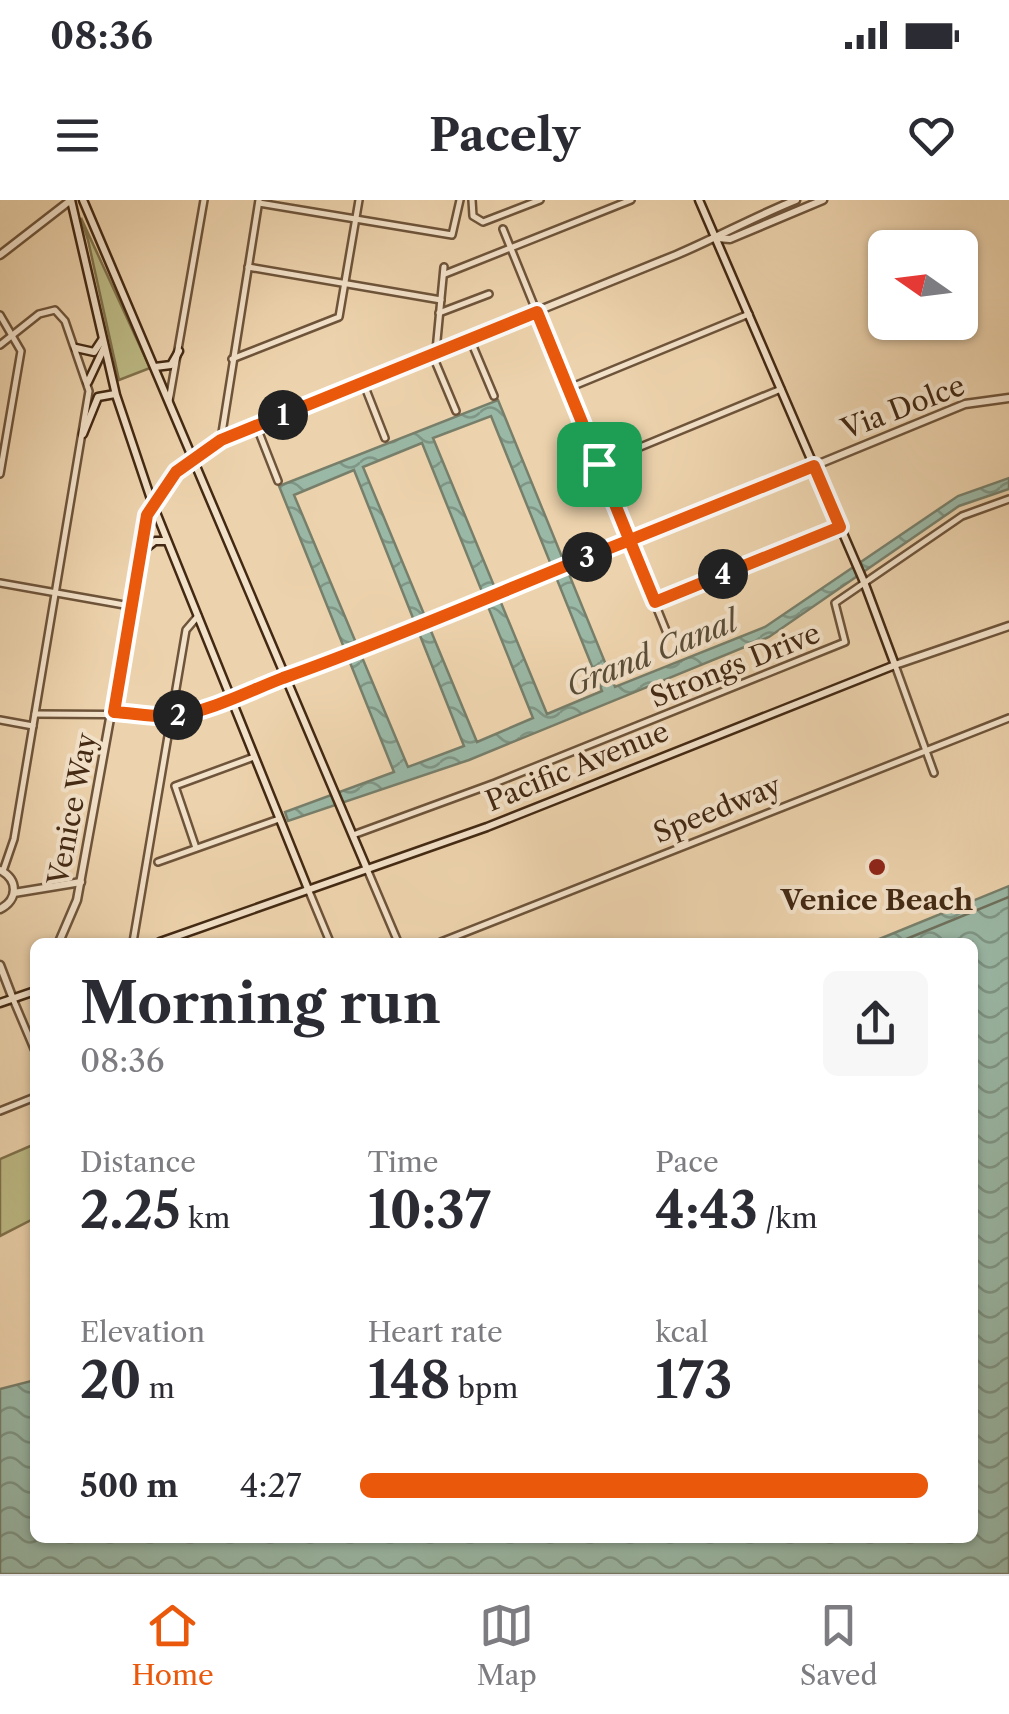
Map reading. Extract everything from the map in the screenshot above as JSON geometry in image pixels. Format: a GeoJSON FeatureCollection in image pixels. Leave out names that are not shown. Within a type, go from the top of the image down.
{"type":"FeatureCollection","features":[{"type":"Feature","properties":{"kind":"main road"},"geometry":{"type":"LineString","coordinates":[[0,255],[71,200],[88,260],[116,394],[153,505],[308,889]]}},
{"type":"Feature","properties":{"kind":"main road"},"geometry":{"type":"LineString","coordinates":[[83,200],[368,869]]}},
{"type":"Feature","properties":{"kind":"main road"},"geometry":{"type":"LineString","coordinates":[[699,200],[856,562],[895,665]]}},
{"type":"Feature","properties":{"kind":"main road"},"geometry":{"type":"LineString","coordinates":[[153,505],[192,457],[221,440],[716,238],[726,228],[796,200]]}},
{"type":"Feature","properties":{"kind":"main road"},"geometry":{"type":"LineString","coordinates":[[716,238],[730,239],[823,200]]}},
{"type":"Feature","properties":{"kind":"main road"},"geometry":{"type":"LineString","coordinates":[[774,209],[778,220]]}},
{"type":"Feature","properties":{"kind":"main road"},"geometry":{"type":"LineString","coordinates":[[76,348],[94,352],[104,343]]}},
{"type":"Feature","properties":{"kind":"main road"},"geometry":{"type":"LineString","coordinates":[[88,382],[104,343]]}},
{"type":"Feature","properties":{"kind":"main road"},"geometry":{"type":"LineString","coordinates":[[155,367],[172,365],[179,350]]}},
{"type":"Feature","properties":{"kind":"main road"},"geometry":{"type":"LineString","coordinates":[[83,434],[98,397],[116,394]]}},
{"type":"Feature","properties":{"kind":"main road","name":"Via Dolce"},"geometry":{"type":"LineString","coordinates":[[814,466],[965,404],[1009,398]]}},
{"type":"Feature","properties":{"kind":"main road","name":"Venice Way"},"geometry":{"type":"LineString","coordinates":[[60,938],[81,882],[140,553],[153,505]]}},
{"type":"Feature","properties":{"kind":"main road"},"geometry":{"type":"LineString","coordinates":[[140,553],[155,541],[167,541]]}},
{"type":"Feature","properties":{"kind":"main road","name":"Pacific Avenue"},"geometry":{"type":"LineString","coordinates":[[171,938],[487,826],[895,665],[1009,626]]}},
{"type":"Feature","properties":{"kind":"main road"},"geometry":{"type":"LineString","coordinates":[[1,871],[12,880],[14,893]]}},
{"type":"Feature","properties":{"kind":"main road"},"geometry":{"type":"LineString","coordinates":[[0,910],[14,893],[81,882]]}},
{"type":"Feature","properties":{"kind":"main road"},"geometry":{"type":"LineString","coordinates":[[0,965],[14,999]]}},
{"type":"Feature","properties":{"kind":"main road"},"geometry":{"type":"LineString","coordinates":[[0,1004],[30,993]]}},
{"type":"Feature","properties":{"kind":"street"},"geometry":{"type":"LineString","coordinates":[[169,401],[204,200]]}},
{"type":"Feature","properties":{"kind":"street"},"geometry":{"type":"LineString","coordinates":[[232,359],[339,317],[359,200]]}},
{"type":"Feature","properties":{"kind":"street"},"geometry":{"type":"LineString","coordinates":[[221,440],[259,201],[452,235],[460,200]]}},
{"type":"Feature","properties":{"kind":"street"},"geometry":{"type":"LineString","coordinates":[[472,200],[473,216],[484,222],[540,200]]}},
{"type":"Feature","properties":{"kind":"street"},"geometry":{"type":"LineString","coordinates":[[456,411],[436,352],[444,271],[511,249],[631,200]]}},
{"type":"Feature","properties":{"kind":"street"},"geometry":{"type":"LineString","coordinates":[[503,229],[667,633]]}},
{"type":"Feature","properties":{"kind":"street"},"geometry":{"type":"LineString","coordinates":[[248,267],[441,300]]}},
{"type":"Feature","properties":{"kind":"street"},"geometry":{"type":"LineString","coordinates":[[439,314],[489,294]]}},
{"type":"Feature","properties":{"kind":"street"},"geometry":{"type":"LineString","coordinates":[[0,345],[39,314],[55,310],[66,321],[88,382],[83,434],[14,839],[1,871]]}},
{"type":"Feature","properties":{"kind":"street"},"geometry":{"type":"LineString","coordinates":[[568,388],[748,314]]}},
{"type":"Feature","properties":{"kind":"street"},"geometry":{"type":"LineString","coordinates":[[0,315],[22,351],[0,474]]}},
{"type":"Feature","properties":{"kind":"street"},"geometry":{"type":"LineString","coordinates":[[470,339],[494,396]]}},
{"type":"Feature","properties":{"kind":"street"},"geometry":{"type":"LineString","coordinates":[[363,382],[385,438]]}},
{"type":"Feature","properties":{"kind":"street"},"geometry":{"type":"LineString","coordinates":[[599,464],[781,390]]}},
{"type":"Feature","properties":{"kind":"street"},"geometry":{"type":"LineString","coordinates":[[256,425],[278,481]]}},
{"type":"Feature","properties":{"kind":"street"},"geometry":{"type":"LineString","coordinates":[[35,714],[114,712],[172,716],[344,656],[814,466]]}},
{"type":"Feature","properties":{"kind":"street","name":"Strongs Drive"},"geometry":{"type":"LineString","coordinates":[[353,834],[495,783],[845,642],[834,605],[863,579],[962,516],[1009,498]]}},
{"type":"Feature","properties":{"kind":"street"},"geometry":{"type":"LineString","coordinates":[[655,602],[840,527]]}},
{"type":"Feature","properties":{"kind":"street"},"geometry":{"type":"LineString","coordinates":[[0,583],[132,606]]}},
{"type":"Feature","properties":{"kind":"street"},"geometry":{"type":"LineString","coordinates":[[134,938],[188,626],[198,616]]}},
{"type":"Feature","properties":{"kind":"street"},"geometry":{"type":"LineString","coordinates":[[186,638],[193,630],[203,629]]}},
{"type":"Feature","properties":{"kind":"street"},"geometry":{"type":"LineString","coordinates":[[895,665],[934,774]]}},
{"type":"Feature","properties":{"kind":"street","name":"Speedway"},"geometry":{"type":"LineString","coordinates":[[450,938],[1009,718]]}},
{"type":"Feature","properties":{"kind":"street"},"geometry":{"type":"LineString","coordinates":[[0,720],[33,726]]}},
{"type":"Feature","properties":{"kind":"street"},"geometry":{"type":"LineString","coordinates":[[196,848],[175,786],[254,756]]}},
{"type":"Feature","properties":{"kind":"street"},"geometry":{"type":"LineString","coordinates":[[158,862],[280,819]]}},
{"type":"Feature","properties":{"kind":"street"},"geometry":{"type":"LineString","coordinates":[[368,869],[396,938]]}},
{"type":"Feature","properties":{"kind":"street"},"geometry":{"type":"LineString","coordinates":[[308,889],[328,938]]}},
{"type":"Feature","properties":{"kind":"street"},"geometry":{"type":"LineString","coordinates":[[14,999],[30,1039]]}},
{"type":"Feature","properties":{"kind":"street"},"geometry":{"type":"LineString","coordinates":[[0,1111],[30,1098]]}},
{"type":"Feature","properties":{"kind":"shaded area"},"geometry":{"type":"Polygon","coordinates":[[[81,218],[150,368],[119,380],[88,240],[81,218]]]}},
{"type":"Feature","properties":{"kind":"shaded area"},"geometry":{"type":"Polygon","coordinates":[[[30,1146],[30,1221],[0,1236],[0,1159],[30,1146]]]}},
{"type":"Feature","properties":{"kind":"water"},"geometry":{"type":"Polygon","coordinates":[[[498,400],[615,687],[765,627],[958,496],[1009,478],[1009,489],[959,506],[769,637],[469,760],[288,821],[285,812],[394,772],[279,486],[498,400]],[[491,416],[433,438],[547,714],[602,691],[491,416]],[[422,443],[363,467],[477,742],[533,718],[422,443]],[[354,470],[294,495],[408,767],[464,746],[354,470]]]}},
{"type":"Feature","properties":{"kind":"water"},"geometry":{"type":"Polygon","coordinates":[[[1009,886],[1009,1574],[0,1574],[0,1389],[30,1381],[30,1543],[978,1543],[978,938],[882,938],[1009,886]]]}},
{"type":"Feature","properties":{"kind":"place","name":"Venice Beach"},"geometry":{"type":"Point","coordinates":[877,867]}},
{"type":"Feature","properties":{"kind":"route"},"geometry":{"type":"LineString","coordinates":[[599,464],[537,312],[208,446],[176,472],[147,515],[114,712],[180,715],[340,658],[595,554],[625,542],[630,540],[635,538],[706,508],[814,466],[840,527],[655,602],[642,571],[630,540],[599,464]]}},
{"type":"Feature","properties":{"kind":"water label","name":"Grand Canal"},"geometry":{"type":"Point","coordinates":[652,654]}}]}
